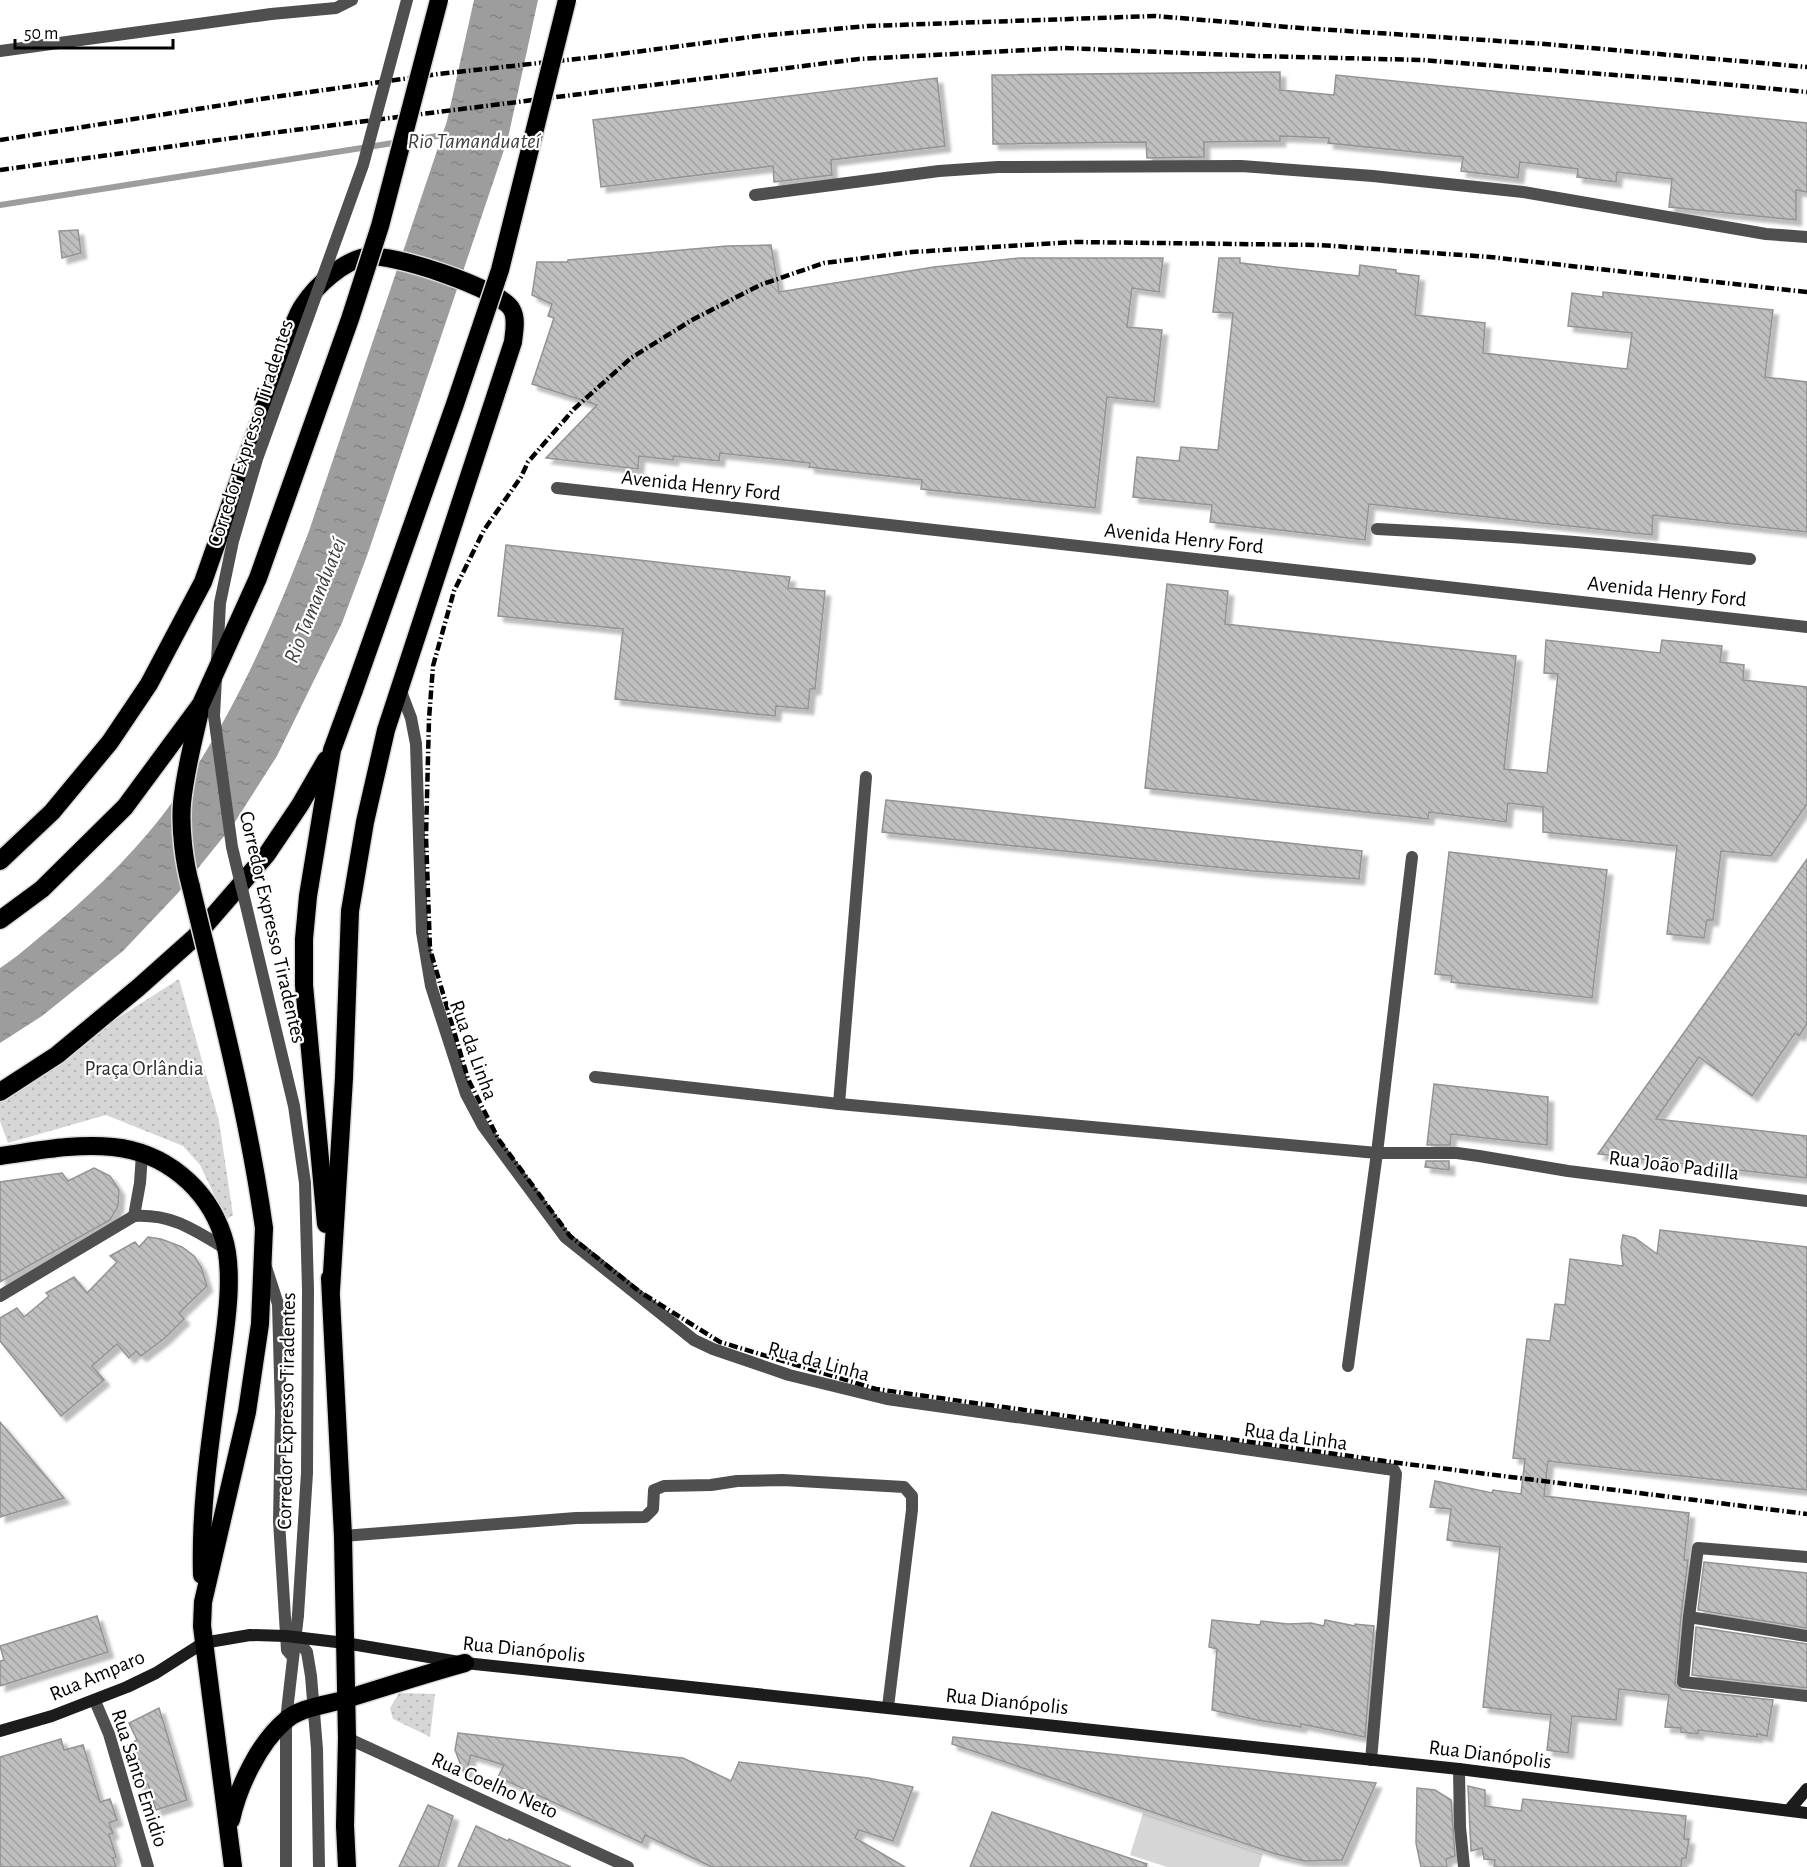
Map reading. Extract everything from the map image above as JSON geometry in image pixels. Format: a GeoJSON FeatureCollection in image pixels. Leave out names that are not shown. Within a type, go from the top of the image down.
{"type":"FeatureCollection","features":[{"type":"Feature","properties":{"kind":"highway"},"geometry":{"type":"LineString","coordinates":[[0,920],[42,889],[125,807],[201,704],[258,578],[350,319],[382,216],[439,0]]}},
{"type":"Feature","properties":{"kind":"highway"},"geometry":{"type":"LineString","coordinates":[[0,1092],[57,1055],[139,987],[195,936],[267,854],[300,805],[332,750],[500,270],[567,0]]}},
{"type":"Feature","properties":{"kind":"highway"},"geometry":{"type":"LineString","coordinates":[[0,861],[52,812],[110,742],[155,674],[203,582],[289,337],[303,304],[336,272],[349,263],[373,255],[432,269],[501,298],[512,310],[515,322],[513,342],[386,730],[365,822],[350,911],[344,1078],[331,1290]]}},
{"type":"Feature","properties":{"kind":"highway"},"geometry":{"type":"LineString","coordinates":[[201,704],[182,805],[185,865],[239,1085],[258,1183],[264,1228],[260,1324],[247,1412],[203,1602]]}},
{"type":"Feature","properties":{"kind":"highway"},"geometry":{"type":"LineString","coordinates":[[332,750],[308,896],[304,939],[304,985],[331,1290],[343,1536],[347,1738],[346,1867]]}},
{"type":"Feature","properties":{"kind":"highway"},"geometry":{"type":"LineString","coordinates":[[0,1156],[81,1146],[114,1147],[157,1159],[170,1166],[195,1187],[216,1219],[223,1236],[228,1288],[201,1531],[203,1643],[233,1867]]}},
{"type":"Feature","properties":{"kind":"highway"},"geometry":{"type":"LineString","coordinates":[[228,1830],[245,1775],[286,1720],[313,1708],[465,1663]]}},
{"type":"Feature","properties":{"kind":"street"},"geometry":{"type":"LineString","coordinates":[[0,51],[271,14],[336,8],[352,0]]}},
{"type":"Feature","properties":{"kind":"street","name":"Corredor Expresso Tiradentes"},"geometry":{"type":"LineString","coordinates":[[286,1867],[286,1720],[293,1657],[291,1637],[298,1615],[308,1473],[308,1289],[305,1183],[294,1106],[232,847],[214,716],[220,603],[233,541],[258,459],[363,165],[407,0]]}},
{"type":"Feature","properties":{"kind":"street"},"geometry":{"type":"LineString","coordinates":[[755,195],[939,171],[998,167],[1241,166],[1373,176],[1523,192],[1766,234],[1807,237]]}},
{"type":"Feature","properties":{"kind":"street","name":"Avenida Henry Ford"},"geometry":{"type":"LineString","coordinates":[[557,488],[1807,627]]}},
{"type":"Feature","properties":{"kind":"street"},"geometry":{"type":"LineString","coordinates":[[1377,529],[1474,534],[1750,559]]}},
{"type":"Feature","properties":{"kind":"street","name":"Rua da Linha"},"geometry":{"type":"LineString","coordinates":[[400,689],[411,718],[416,744],[422,932],[434,997],[458,1075],[476,1115],[565,1237],[694,1340],[712,1349],[789,1375],[886,1399],[1394,1470],[1396,1474],[1371,1760]]}},
{"type":"Feature","properties":{"kind":"street"},"geometry":{"type":"LineString","coordinates":[[839,1104],[866,777]]}},
{"type":"Feature","properties":{"kind":"street"},"geometry":{"type":"LineString","coordinates":[[1348,1366],[1377,1153],[1412,857]]}},
{"type":"Feature","properties":{"kind":"street","name":"Rua João Padilla"},"geometry":{"type":"LineString","coordinates":[[595,1077],[839,1104],[1377,1153],[1457,1154],[1807,1202]]}},
{"type":"Feature","properties":{"kind":"street"},"geometry":{"type":"LineString","coordinates":[[134,1216],[142,1154]]}},
{"type":"Feature","properties":{"kind":"street"},"geometry":{"type":"LineString","coordinates":[[0,1296],[134,1216],[172,1219],[226,1249]]}},
{"type":"Feature","properties":{"kind":"street"},"geometry":{"type":"LineString","coordinates":[[264,1260],[278,1304],[281,1411],[279,1521],[291,1637],[307,1652],[311,1676],[318,1749],[319,1867]]}},
{"type":"Feature","properties":{"kind":"street"},"geometry":{"type":"LineString","coordinates":[[343,1536],[576,1518],[642,1517],[651,1512],[653,1491],[660,1486],[783,1480],[904,1487],[912,1496],[912,1510],[888,1707]]}},
{"type":"Feature","properties":{"kind":"street"},"geometry":{"type":"LineString","coordinates":[[1807,1557],[1698,1548],[1683,1682],[1807,1696]]}},
{"type":"Feature","properties":{"kind":"street"},"geometry":{"type":"LineString","coordinates":[[1689,1617],[1807,1636]]}},
{"type":"Feature","properties":{"kind":"street","name":"Rua Dianópolis"},"geometry":{"type":"LineString","coordinates":[[203,1643],[250,1635],[291,1637],[345,1643],[465,1663],[1460,1769],[1790,1809],[1807,1813]]}},
{"type":"Feature","properties":{"kind":"street","name":"Rua Amparo"},"geometry":{"type":"LineString","coordinates":[[0,1731],[95,1701],[156,1672],[203,1643]]}},
{"type":"Feature","properties":{"kind":"street","name":"Rua Santo Emidio"},"geometry":{"type":"LineString","coordinates":[[95,1701],[109,1734],[148,1867]]}},
{"type":"Feature","properties":{"kind":"street","name":"Rua Coelho Neto"},"geometry":{"type":"LineString","coordinates":[[347,1738],[628,1867]]}},
{"type":"Feature","properties":{"kind":"street"},"geometry":{"type":"LineString","coordinates":[[1460,1769],[1460,1827],[1464,1867]]}},
{"type":"Feature","properties":{"kind":"street"},"geometry":{"type":"LineString","coordinates":[[1790,1809],[1807,1789]]}},
{"type":"Feature","properties":{"kind":"green space","name":"Praça Orlândia"},"geometry":{"type":"Polygon","coordinates":[[[179,979],[219,1121],[233,1215],[226,1220],[200,1165],[183,1146],[106,1115],[8,1143],[0,1121],[0,1101],[88,1037],[179,979]]]}},
{"type":"Feature","properties":{"kind":"green space"},"geometry":{"type":"Polygon","coordinates":[[[399,1693],[435,1694],[430,1737],[393,1719],[390,1708],[399,1693]]]}},
{"type":"Feature","properties":{"kind":"green space"},"geometry":{"type":"Polygon","coordinates":[[[1143,1813],[1263,1854],[1259,1867],[1167,1867],[1130,1855],[1143,1813]]]}},
{"type":"Feature","properties":{"kind":"water","name":"Rio Tamanduateí"},"geometry":{"type":"Polygon","coordinates":[[[474,0],[538,0],[508,138],[368,553],[342,623],[277,756],[233,825],[178,893],[123,951],[42,1016],[0,1043],[0,968],[84,899],[153,827],[203,757],[254,663],[309,531],[447,121],[474,0]]]}},
{"type":"Feature","properties":{"kind":"building"},"geometry":{"type":"Polygon","coordinates":[[[1280,72],[1280,90],[1334,95],[1336,75],[1807,123],[1807,192],[1796,190],[1796,220],[1669,207],[1672,179],[1617,172],[1616,182],[1577,177],[1578,169],[1520,162],[1518,178],[1461,171],[1463,157],[1328,143],[1329,138],[1280,136],[1280,141],[1204,142],[1204,157],[1147,158],[1146,142],[993,144],[992,75],[1280,72]]]}},
{"type":"Feature","properties":{"kind":"building"},"geometry":{"type":"Polygon","coordinates":[[[937,78],[945,146],[831,160],[832,175],[774,182],[773,166],[601,187],[593,120],[937,78]]]}},
{"type":"Feature","properties":{"kind":"building"},"geometry":{"type":"Polygon","coordinates":[[[78,230],[81,253],[62,258],[59,231],[78,230]]]}},
{"type":"Feature","properties":{"kind":"building"},"geometry":{"type":"Polygon","coordinates":[[[771,245],[779,292],[934,267],[1020,258],[1163,258],[1159,292],[1132,288],[1127,327],[1162,330],[1154,402],[1107,397],[1095,508],[921,489],[922,480],[809,467],[810,463],[720,453],[719,461],[674,456],[673,460],[639,456],[638,469],[546,458],[597,405],[532,384],[554,318],[548,316],[552,304],[532,295],[537,262],[567,262],[568,260],[727,246],[771,245]]]}},
{"type":"Feature","properties":{"kind":"building"},"geometry":{"type":"Polygon","coordinates":[[[1219,258],[1240,258],[1240,263],[1359,276],[1360,265],[1419,276],[1415,315],[1485,323],[1483,353],[1627,369],[1632,333],[1568,326],[1572,293],[1603,297],[1603,292],[1773,310],[1765,377],[1807,382],[1807,532],[1653,515],[1652,535],[1369,504],[1365,540],[1210,522],[1212,505],[1133,497],[1137,457],[1179,461],[1181,447],[1218,450],[1233,313],[1213,312],[1219,258]]]}},
{"type":"Feature","properties":{"kind":"building"},"geometry":{"type":"Polygon","coordinates":[[[506,545],[790,577],[788,588],[825,591],[815,689],[810,689],[808,709],[776,706],[775,716],[615,699],[623,629],[498,616],[506,545]]]}},
{"type":"Feature","properties":{"kind":"building"},"geometry":{"type":"Polygon","coordinates":[[[1167,584],[1228,591],[1225,624],[1516,656],[1504,769],[1547,773],[1558,674],[1544,673],[1546,640],[1660,653],[1662,640],[1722,646],[1720,662],[1744,665],[1743,680],[1807,687],[1807,804],[1771,856],[1721,851],[1713,920],[1707,920],[1704,938],[1667,934],[1677,846],[1543,832],[1543,807],[1508,803],[1506,822],[1429,812],[1428,819],[1145,788],[1167,584]]]}},
{"type":"Feature","properties":{"kind":"building"},"geometry":{"type":"Polygon","coordinates":[[[886,800],[1362,851],[1359,879],[1253,871],[882,832],[886,800]]]}},
{"type":"Feature","properties":{"kind":"building"},"geometry":{"type":"Polygon","coordinates":[[[1449,852],[1607,870],[1592,998],[1451,982],[1452,976],[1435,974],[1449,852]]]}},
{"type":"Feature","properties":{"kind":"building"},"geometry":{"type":"Polygon","coordinates":[[[1807,859],[1807,1024],[1799,1036],[1795,1033],[1752,1096],[1699,1057],[1656,1119],[1807,1136],[1807,1178],[1598,1154],[1807,859]]]}},
{"type":"Feature","properties":{"kind":"building"},"geometry":{"type":"Polygon","coordinates":[[[1434,1084],[1548,1097],[1547,1145],[1451,1134],[1450,1145],[1427,1145],[1434,1084]]]}},
{"type":"Feature","properties":{"kind":"building"},"geometry":{"type":"Polygon","coordinates":[[[1426,1161],[1449,1161],[1449,1170],[1425,1167],[1426,1161]]]}},
{"type":"Feature","properties":{"kind":"building"},"geometry":{"type":"Polygon","coordinates":[[[94,1168],[110,1176],[119,1190],[118,1206],[110,1220],[0,1282],[0,1182],[62,1173],[68,1181],[94,1168]]]}},
{"type":"Feature","properties":{"kind":"building"},"geometry":{"type":"Polygon","coordinates":[[[1660,1230],[1807,1247],[1807,1490],[1548,1461],[1544,1496],[1689,1513],[1684,1560],[1688,1560],[1675,1685],[1682,1690],[1773,1700],[1767,1736],[1757,1734],[1757,1737],[1698,1730],[1698,1734],[1681,1732],[1681,1728],[1665,1727],[1669,1695],[1619,1689],[1616,1720],[1572,1716],[1568,1753],[1547,1750],[1551,1715],[1483,1707],[1500,1547],[1447,1540],[1451,1509],[1430,1507],[1435,1481],[1492,1493],[1493,1490],[1521,1494],[1525,1459],[1513,1458],[1527,1339],[1550,1341],[1555,1304],[1565,1305],[1570,1259],[1623,1266],[1621,1247],[1623,1235],[1635,1238],[1657,1254],[1660,1230]]]}},
{"type":"Feature","properties":{"kind":"building"},"geometry":{"type":"Polygon","coordinates":[[[148,1237],[182,1247],[194,1256],[201,1267],[207,1286],[179,1313],[184,1319],[165,1338],[141,1356],[136,1351],[129,1358],[117,1344],[92,1366],[104,1380],[61,1416],[0,1341],[0,1318],[17,1308],[24,1317],[49,1296],[46,1293],[74,1277],[87,1293],[117,1262],[110,1256],[135,1242],[139,1247],[148,1237]]]}},
{"type":"Feature","properties":{"kind":"building"},"geometry":{"type":"Polygon","coordinates":[[[0,1422],[64,1498],[0,1517],[0,1422]]]}},
{"type":"Feature","properties":{"kind":"building"},"geometry":{"type":"Polygon","coordinates":[[[1704,1562],[1807,1573],[1807,1628],[1698,1610],[1704,1562]]]}},
{"type":"Feature","properties":{"kind":"building"},"geometry":{"type":"Polygon","coordinates":[[[97,1616],[108,1652],[0,1686],[0,1661],[4,1660],[0,1646],[97,1616]]]}},
{"type":"Feature","properties":{"kind":"building"},"geometry":{"type":"Polygon","coordinates":[[[1212,1620],[1260,1625],[1261,1621],[1288,1624],[1311,1623],[1324,1626],[1325,1620],[1355,1626],[1355,1624],[1374,1626],[1365,1737],[1301,1724],[1301,1727],[1257,1720],[1212,1710],[1217,1649],[1209,1647],[1212,1620]]]}},
{"type":"Feature","properties":{"kind":"building"},"geometry":{"type":"Polygon","coordinates":[[[1696,1627],[1807,1644],[1807,1688],[1692,1675],[1696,1627]]]}},
{"type":"Feature","properties":{"kind":"building"},"geometry":{"type":"Polygon","coordinates":[[[159,1708],[187,1800],[156,1810],[148,1784],[139,1787],[126,1746],[137,1740],[129,1723],[159,1708]]]}},
{"type":"Feature","properties":{"kind":"building"},"geometry":{"type":"Polygon","coordinates":[[[458,1733],[683,1758],[731,1781],[739,1762],[868,1778],[913,1787],[893,1841],[859,1830],[855,1838],[905,1867],[712,1867],[645,1835],[642,1843],[498,1777],[504,1765],[471,1755],[465,1776],[455,1750],[458,1733]]]}},
{"type":"Feature","properties":{"kind":"building"},"geometry":{"type":"Polygon","coordinates":[[[953,1737],[1376,1783],[1342,1860],[1304,1861],[1276,1854],[952,1744],[953,1737]]]}},
{"type":"Feature","properties":{"kind":"building"},"geometry":{"type":"Polygon","coordinates":[[[61,1739],[64,1750],[83,1745],[100,1802],[110,1799],[117,1820],[109,1823],[113,1833],[109,1834],[116,1857],[113,1858],[116,1867],[0,1867],[0,1757],[61,1739]]]}},
{"type":"Feature","properties":{"kind":"building"},"geometry":{"type":"Polygon","coordinates":[[[1468,1786],[1485,1790],[1485,1806],[1521,1811],[1523,1799],[1686,1816],[1684,1839],[1689,1839],[1686,1858],[1682,1858],[1681,1867],[1494,1867],[1495,1860],[1484,1859],[1482,1848],[1471,1851],[1468,1786]]]}},
{"type":"Feature","properties":{"kind":"building"},"geometry":{"type":"Polygon","coordinates":[[[1417,1788],[1435,1790],[1451,1800],[1455,1856],[1446,1859],[1447,1867],[1421,1867],[1416,1843],[1417,1788]]]}},
{"type":"Feature","properties":{"kind":"building"},"geometry":{"type":"Polygon","coordinates":[[[428,1805],[453,1816],[438,1867],[399,1867],[428,1805]]]}},
{"type":"Feature","properties":{"kind":"building"},"geometry":{"type":"Polygon","coordinates":[[[992,1812],[1147,1864],[1146,1867],[970,1867],[992,1812]]]}},
{"type":"Feature","properties":{"kind":"building"},"geometry":{"type":"Polygon","coordinates":[[[476,1826],[508,1841],[509,1839],[571,1867],[458,1867],[476,1826]]]}},
{"type":"Feature","properties":{"kind":"waterway"},"geometry":{"type":"LineString","coordinates":[[0,205],[450,134]]}},
{"type":"Feature","properties":{"kind":"railway"},"geometry":{"type":"LineString","coordinates":[[0,140],[438,74],[758,36],[868,26],[1155,16],[1545,44],[1807,67]]}},
{"type":"Feature","properties":{"kind":"railway"},"geometry":{"type":"LineString","coordinates":[[0,170],[255,135],[859,59],[1065,48],[1422,60],[1807,92]]}},
{"type":"Feature","properties":{"kind":"railway"},"geometry":{"type":"LineString","coordinates":[[1807,292],[1490,257],[1319,245],[1075,242],[912,252],[824,263],[760,285],[692,320],[631,358],[574,409],[528,462],[521,477],[484,530],[454,591],[433,666],[429,719],[426,836],[430,949],[468,1079],[499,1140],[570,1236],[640,1292],[720,1342],[876,1389],[1399,1463],[1807,1514]]}}]}
